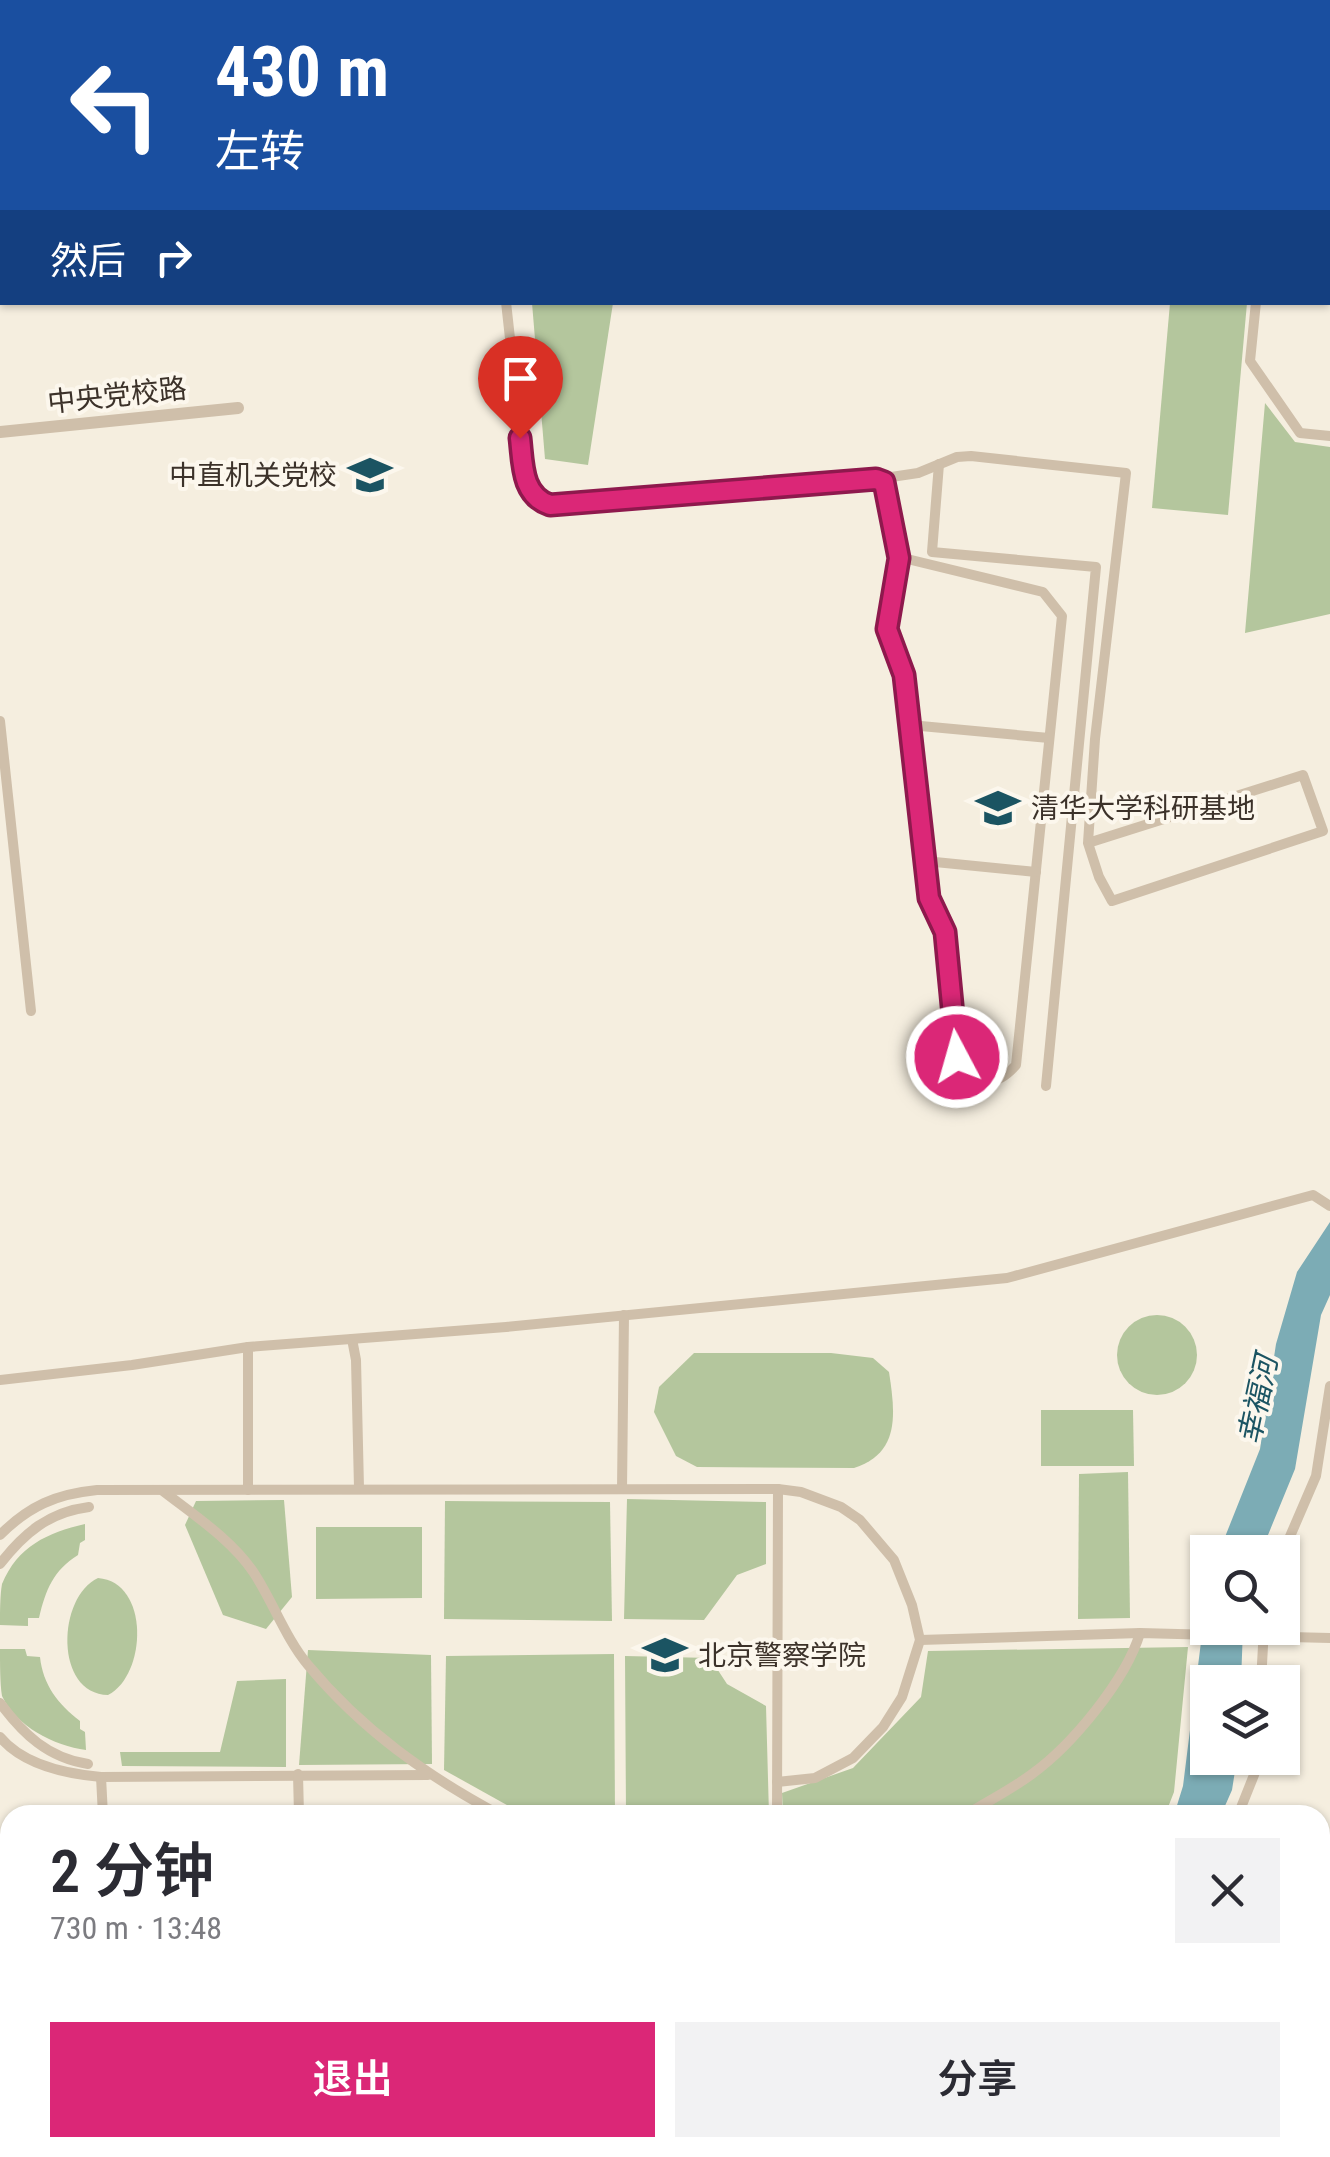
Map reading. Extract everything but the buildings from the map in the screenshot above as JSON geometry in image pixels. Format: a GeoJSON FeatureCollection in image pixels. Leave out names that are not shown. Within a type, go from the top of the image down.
{"type":"FeatureCollection","features":[{"type":"Feature","properties":{"kind":"street"},"geometry":{"type":"LineString","coordinates":[[506,305],[526,484],[542,502],[572,505],[876,479],[918,473],[971,456],[1126,474],[1095,739],[1088,843],[1098,877],[1112,901],[1322,830],[1303,775],[1088,843]]}},
{"type":"Feature","properties":{"kind":"street"},"geometry":{"type":"LineString","coordinates":[[1256,305],[1250,361],[1300,433],[1330,436]]}},
{"type":"Feature","properties":{"kind":"street","name":"中央党校路"},"geometry":{"type":"LineString","coordinates":[[0,432],[238,408]]}},
{"type":"Feature","properties":{"kind":"street"},"geometry":{"type":"LineString","coordinates":[[940,464],[932,552],[1096,567],[1046,1086]]}},
{"type":"Feature","properties":{"kind":"street"},"geometry":{"type":"LineString","coordinates":[[876,479],[884,482],[888,491],[899,558],[887,629],[904,675],[924,862],[929,898],[945,932],[957,1057],[978,1077],[1002,1081],[1016,1065],[1062,616],[1043,592],[899,558]]}},
{"type":"Feature","properties":{"kind":"street"},"geometry":{"type":"LineString","coordinates":[[0,721],[32,1011]]}},
{"type":"Feature","properties":{"kind":"street"},"geometry":{"type":"LineString","coordinates":[[910,725],[1049,738]]}},
{"type":"Feature","properties":{"kind":"street"},"geometry":{"type":"LineString","coordinates":[[924,862],[1036,872]]}},
{"type":"Feature","properties":{"kind":"street"},"geometry":{"type":"LineString","coordinates":[[0,1380],[248,1347],[1006,1278],[1314,1195],[1326,1203]]}},
{"type":"Feature","properties":{"kind":"street"},"geometry":{"type":"LineString","coordinates":[[622,1489],[624,1315]]}},
{"type":"Feature","properties":{"kind":"street"},"geometry":{"type":"LineString","coordinates":[[352,1339],[360,1488]]}},
{"type":"Feature","properties":{"kind":"street"},"geometry":{"type":"LineString","coordinates":[[248,1347],[248,1490]]}},
{"type":"Feature","properties":{"kind":"street"},"geometry":{"type":"LineString","coordinates":[[1290,1535],[1316,1476],[1330,1386]]}},
{"type":"Feature","properties":{"kind":"street"},"geometry":{"type":"LineString","coordinates":[[0,1535],[22,1513],[68,1493],[360,1488],[801,1492],[841,1507],[880,1542],[904,1583],[920,1640],[902,1696],[883,1727],[853,1758],[815,1778],[777,1782]]}},
{"type":"Feature","properties":{"kind":"street"},"geometry":{"type":"LineString","coordinates":[[777,1805],[778,1489]]}},
{"type":"Feature","properties":{"kind":"street"},"geometry":{"type":"LineString","coordinates":[[162,1491],[212,1529],[252,1569],[306,1663],[371,1731],[430,1775],[482,1805]]}},
{"type":"Feature","properties":{"kind":"street"},"geometry":{"type":"LineString","coordinates":[[0,1564],[24,1534],[62,1512],[90,1507]]}},
{"type":"Feature","properties":{"kind":"street"},"geometry":{"type":"LineString","coordinates":[[920,1640],[1140,1633],[1190,1636]]}},
{"type":"Feature","properties":{"kind":"street"},"geometry":{"type":"LineString","coordinates":[[982,1805],[1035,1772],[1082,1724],[1114,1688],[1140,1633]]}},
{"type":"Feature","properties":{"kind":"street"},"geometry":{"type":"LineString","coordinates":[[1300,1635],[1330,1638]]}},
{"type":"Feature","properties":{"kind":"street"},"geometry":{"type":"LineString","coordinates":[[0,1704],[21,1731],[45,1748],[57,1756],[88,1764]]}},
{"type":"Feature","properties":{"kind":"street"},"geometry":{"type":"LineString","coordinates":[[0,1737],[7,1745],[62,1773],[101,1777],[430,1775]]}},
{"type":"Feature","properties":{"kind":"street"},"geometry":{"type":"LineString","coordinates":[[298,1774],[299,1805]]}},
{"type":"Feature","properties":{"kind":"street"},"geometry":{"type":"LineString","coordinates":[[1242,1805],[1254,1775]]}},
{"type":"Feature","properties":{"kind":"street"},"geometry":{"type":"LineString","coordinates":[[101,1777],[102,1805]]}},
{"type":"Feature","properties":{"kind":"green space"},"geometry":{"type":"Polygon","coordinates":[[[532,305],[613,305],[588,465],[545,459],[532,305]]]}},
{"type":"Feature","properties":{"kind":"green space"},"geometry":{"type":"Polygon","coordinates":[[[1170,305],[1247,305],[1228,515],[1152,508],[1170,305]]]}},
{"type":"Feature","properties":{"kind":"green space"},"geometry":{"type":"Polygon","coordinates":[[[1265,403],[1295,442],[1330,447],[1330,614],[1245,633],[1265,403]]]}},
{"type":"Feature","properties":{"kind":"green space"},"geometry":{"type":"Polygon","coordinates":[[[1157,1315],[1172,1318],[1185,1327],[1194,1340],[1194,1370],[1185,1383],[1172,1392],[1157,1395],[1142,1392],[1129,1383],[1120,1370],[1117,1355],[1120,1340],[1129,1327],[1142,1318],[1157,1315]]]}},
{"type":"Feature","properties":{"kind":"green space"},"geometry":{"type":"Polygon","coordinates":[[[694,1353],[831,1353],[873,1358],[889,1372],[893,1416],[887,1442],[869,1461],[854,1468],[697,1467],[676,1456],[654,1412],[659,1387],[694,1353]]]}},
{"type":"Feature","properties":{"kind":"green space"},"geometry":{"type":"Polygon","coordinates":[[[1041,1410],[1133,1410],[1134,1466],[1041,1466],[1041,1410]]]}},
{"type":"Feature","properties":{"kind":"green space"},"geometry":{"type":"Polygon","coordinates":[[[1128,1472],[1130,1618],[1078,1619],[1079,1474],[1128,1472]]]}},
{"type":"Feature","properties":{"kind":"green space"},"geometry":{"type":"Polygon","coordinates":[[[627,1499],[766,1502],[766,1564],[737,1575],[704,1620],[624,1619],[627,1499]]]}},
{"type":"Feature","properties":{"kind":"green space"},"geometry":{"type":"Polygon","coordinates":[[[284,1500],[292,1597],[266,1629],[223,1615],[185,1525],[196,1501],[284,1500]]]}},
{"type":"Feature","properties":{"kind":"green space"},"geometry":{"type":"Polygon","coordinates":[[[445,1501],[610,1502],[612,1621],[444,1619],[445,1501]]]}},
{"type":"Feature","properties":{"kind":"green space"},"geometry":{"type":"Polygon","coordinates":[[[85,1524],[85,1540],[80,1543],[78,1555],[52,1582],[39,1618],[28,1618],[28,1626],[0,1625],[2,1584],[16,1560],[46,1537],[85,1524]]]}},
{"type":"Feature","properties":{"kind":"green space"},"geometry":{"type":"Polygon","coordinates":[[[316,1527],[422,1527],[422,1598],[316,1599],[316,1527]]]}},
{"type":"Feature","properties":{"kind":"green space"},"geometry":{"type":"Polygon","coordinates":[[[98,1578],[115,1583],[127,1595],[137,1630],[130,1669],[108,1695],[90,1690],[78,1679],[67,1643],[75,1604],[84,1588],[98,1578]]]}},
{"type":"Feature","properties":{"kind":"green space"},"geometry":{"type":"Polygon","coordinates":[[[1188,1647],[1174,1792],[1169,1805],[783,1805],[782,1793],[853,1768],[921,1697],[928,1651],[1188,1647]]]}},
{"type":"Feature","properties":{"kind":"green space"},"geometry":{"type":"Polygon","coordinates":[[[0,1649],[25,1649],[27,1656],[40,1657],[53,1693],[80,1721],[86,1750],[49,1739],[26,1725],[8,1707],[2,1696],[0,1649]]]}},
{"type":"Feature","properties":{"kind":"green space"},"geometry":{"type":"Polygon","coordinates":[[[308,1650],[431,1655],[432,1764],[299,1765],[308,1650]]]}},
{"type":"Feature","properties":{"kind":"green space"},"geometry":{"type":"Polygon","coordinates":[[[614,1654],[615,1805],[507,1805],[444,1770],[446,1656],[614,1654]]]}},
{"type":"Feature","properties":{"kind":"green space"},"geometry":{"type":"Polygon","coordinates":[[[625,1656],[710,1658],[727,1684],[766,1706],[769,1805],[626,1805],[625,1656]]]}},
{"type":"Feature","properties":{"kind":"green space"},"geometry":{"type":"Polygon","coordinates":[[[286,1679],[286,1767],[122,1766],[120,1752],[220,1752],[237,1681],[286,1679]]]}},
{"type":"Feature","properties":{"kind":"water"},"geometry":{"type":"Polygon","coordinates":[[[1330,1222],[1330,1295],[1321,1315],[1295,1469],[1268,1535],[1226,1535],[1260,1449],[1276,1344],[1297,1272],[1330,1222]]]}},
{"type":"Feature","properties":{"kind":"water"},"geometry":{"type":"Polygon","coordinates":[[[1201,1645],[1242,1645],[1242,1665],[1198,1665],[1201,1645]]]}},
{"type":"Feature","properties":{"kind":"water"},"geometry":{"type":"Polygon","coordinates":[[[1190,1730],[1190,1775],[1234,1775],[1232,1790],[1225,1805],[1177,1805],[1190,1730]]]}},
{"type":"Feature","properties":{"kind":"place","name":"中直机关党校"},"geometry":{"type":"Point","coordinates":[370,475]}},
{"type":"Feature","properties":{"kind":"place","name":"清华大学科研基地"},"geometry":{"type":"Point","coordinates":[998,808]}},
{"type":"Feature","properties":{"kind":"place","name":"北京警察学院"},"geometry":{"type":"Point","coordinates":[665,1655]}},
{"type":"Feature","properties":{"kind":"route"},"geometry":{"type":"LineString","coordinates":[[520,438],[526,484],[531,493],[550,505],[876,479],[884,482],[899,558],[887,629],[904,675],[929,898],[945,932],[957,1057]]}},
{"type":"Feature","properties":{"kind":"water label","name":"幸福河"},"geometry":{"type":"Point","coordinates":[1258,1400]}}]}
